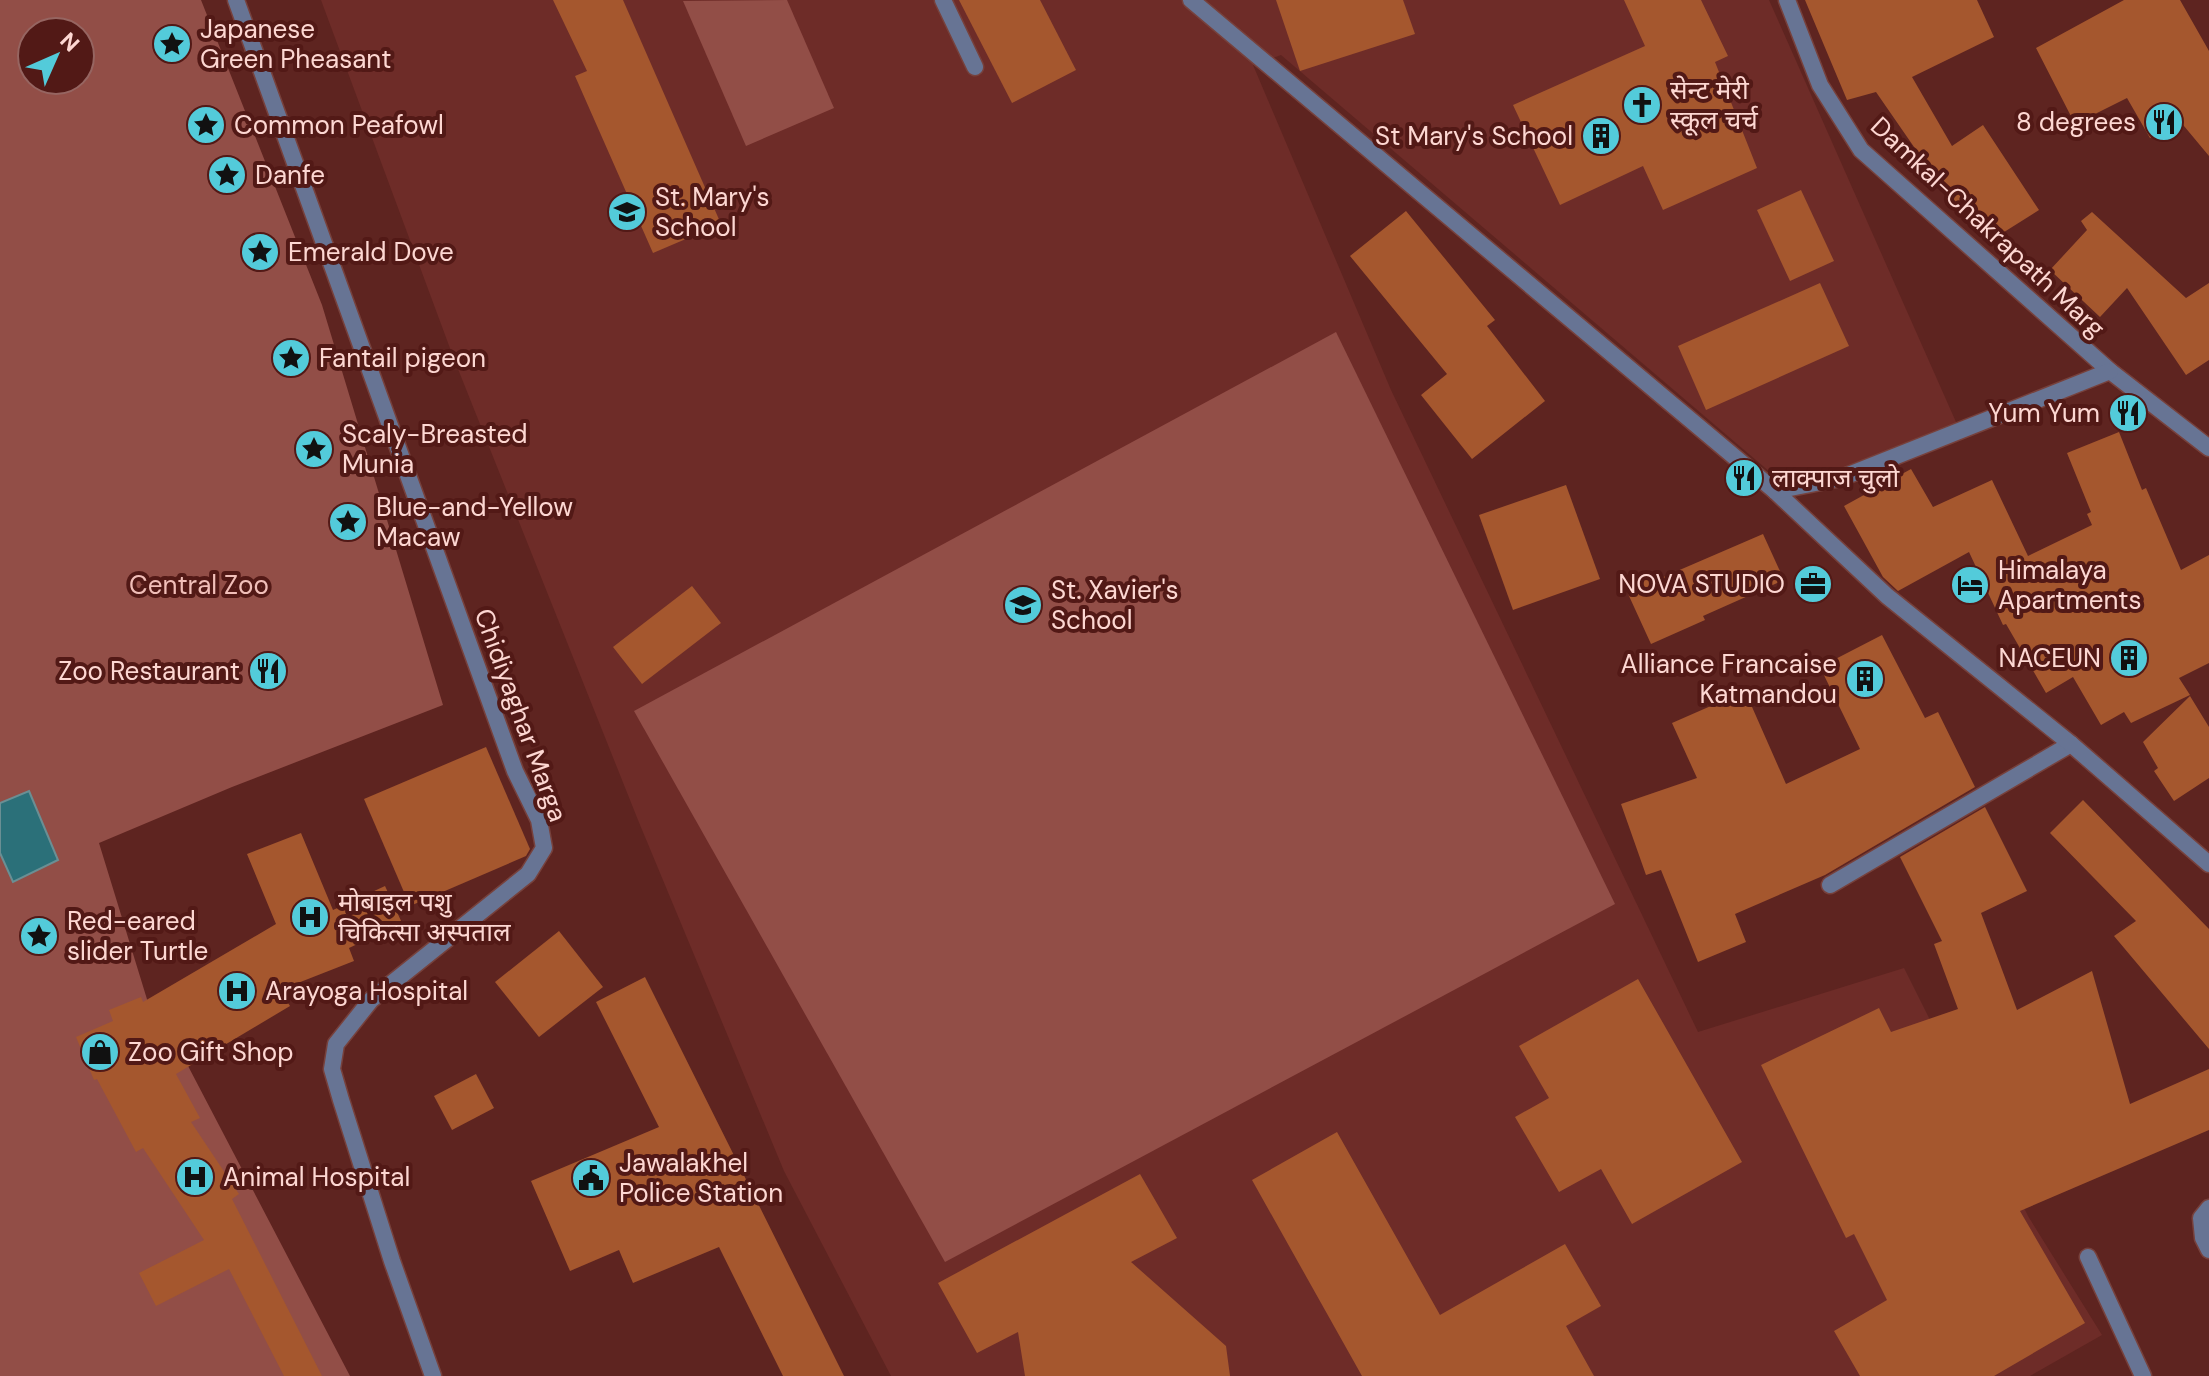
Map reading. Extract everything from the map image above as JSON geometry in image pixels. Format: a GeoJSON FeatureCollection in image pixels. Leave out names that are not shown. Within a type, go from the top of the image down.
{"type":"FeatureCollection","features":[{"type":"Feature","properties":{"kind":"street","name":"Chidiyaghar Marga"},"geometry":{"type":"LineString","coordinates":[[236,0],[515,771],[539,820],[544,848],[528,874],[371,1000],[336,1044],[332,1069],[341,1100],[392,1261],[433,1376]]}},
{"type":"Feature","properties":{"kind":"street"},"geometry":{"type":"LineString","coordinates":[[943,0],[975,67]]}},
{"type":"Feature","properties":{"kind":"street"},"geometry":{"type":"LineString","coordinates":[[1191,0],[1775,491],[1887,596],[2071,744],[2209,864]]}},
{"type":"Feature","properties":{"kind":"street","name":"Damkal-Chakrapath Marg"},"geometry":{"type":"LineString","coordinates":[[1787,0],[1820,85],[1861,150],[2110,371],[2209,448]]}},
{"type":"Feature","properties":{"kind":"street"},"geometry":{"type":"LineString","coordinates":[[1775,491],[1841,478],[2110,371]]}},
{"type":"Feature","properties":{"kind":"street"},"geometry":{"type":"LineString","coordinates":[[1830,885],[2071,744]]}},
{"type":"Feature","properties":{"kind":"street"},"geometry":{"type":"LineString","coordinates":[[2209,1208],[2201,1218],[2203,1238],[2209,1250]]}},
{"type":"Feature","properties":{"kind":"street"},"geometry":{"type":"LineString","coordinates":[[2088,1257],[2143,1376]]}},
{"type":"Feature","properties":{"kind":"shaded area","name":"St. Xavier's School"},"geometry":{"type":"Polygon","coordinates":[[[321,0],[1769,0],[1956,422],[1943,440],[1886,473],[1825,491],[1770,472],[1281,55],[1253,65],[1391,390],[1698,1032],[1904,968],[2028,1216],[2102,1335],[2030,1376],[891,1376],[784,1171],[638,820],[454,359],[321,0]]]}},
{"type":"Feature","properties":{"kind":"green space","name":"Central Zoo"},"geometry":{"type":"Polygon","coordinates":[[[0,0],[201,0],[322,305],[443,705],[232,787],[99,843],[154,1022],[187,1064],[350,1376],[0,1376],[0,0]]]}},
{"type":"Feature","properties":{"kind":"green space"},"geometry":{"type":"Polygon","coordinates":[[[787,0],[834,108],[746,146],[683,1],[787,0]]]}},
{"type":"Feature","properties":{"kind":"green space"},"geometry":{"type":"Polygon","coordinates":[[[1336,332],[1615,904],[945,1262],[634,711],[1336,332]]]}},
{"type":"Feature","properties":{"kind":"water"},"geometry":{"type":"Polygon","coordinates":[[[29,791],[58,860],[13,882],[0,853],[0,803],[29,791]]]}},
{"type":"Feature","properties":{"kind":"building"},"geometry":{"type":"Polygon","coordinates":[[[553,0],[623,0],[721,224],[653,253],[575,76],[587,71],[553,0]]]}},
{"type":"Feature","properties":{"kind":"building"},"geometry":{"type":"Polygon","coordinates":[[[959,0],[1040,0],[1076,70],[1012,103],[959,0]]]}},
{"type":"Feature","properties":{"kind":"building"},"geometry":{"type":"Polygon","coordinates":[[[1276,0],[1403,0],[1415,34],[1300,71],[1276,0]]]}},
{"type":"Feature","properties":{"kind":"building"},"geometry":{"type":"Polygon","coordinates":[[[1624,0],[1701,0],[1728,56],[1715,62],[1757,168],[1663,210],[1643,166],[1560,205],[1513,105],[1645,46],[1624,0]]]}},
{"type":"Feature","properties":{"kind":"building"},"geometry":{"type":"Polygon","coordinates":[[[1805,0],[1977,0],[1994,37],[1912,77],[1952,146],[1983,125],[2039,210],[1993,239],[1971,205],[1959,212],[1876,92],[1847,100],[1805,0]]]}},
{"type":"Feature","properties":{"kind":"building"},"geometry":{"type":"Polygon","coordinates":[[[2124,0],[2180,0],[2209,51],[2209,156],[2179,120],[2150,138],[2127,98],[2075,124],[2036,48],[2124,0]]]}},
{"type":"Feature","properties":{"kind":"building"},"geometry":{"type":"Polygon","coordinates":[[[1801,190],[1834,261],[1790,281],[1757,210],[1801,190]]]}},
{"type":"Feature","properties":{"kind":"building"},"geometry":{"type":"Polygon","coordinates":[[[1406,211],[1495,320],[1487,326],[1545,401],[1472,459],[1421,395],[1447,374],[1350,256],[1406,211]]]}},
{"type":"Feature","properties":{"kind":"building"},"geometry":{"type":"Polygon","coordinates":[[[2092,212],[2186,298],[2209,283],[2209,360],[2186,375],[2127,288],[2100,317],[2050,270],[2087,230],[2081,221],[2092,212]]]}},
{"type":"Feature","properties":{"kind":"building"},"geometry":{"type":"Polygon","coordinates":[[[1820,283],[1849,346],[1706,410],[1678,346],[1820,283]]]}},
{"type":"Feature","properties":{"kind":"building"},"geometry":{"type":"Polygon","coordinates":[[[2119,432],[2142,490],[2146,488],[2181,570],[2209,555],[2209,663],[2179,678],[2190,695],[2131,723],[2124,712],[2101,725],[2073,677],[2046,693],[2006,624],[2003,625],[1969,552],[1898,591],[1883,577],[1844,506],[1911,469],[1933,507],[1992,480],[2028,556],[2092,525],[2087,514],[2091,512],[2067,453],[2119,432]]]}},
{"type":"Feature","properties":{"kind":"building"},"geometry":{"type":"Polygon","coordinates":[[[1566,485],[1600,579],[1513,610],[1479,515],[1566,485]]]}},
{"type":"Feature","properties":{"kind":"building"},"geometry":{"type":"Polygon","coordinates":[[[1763,534],[1784,580],[1703,616],[1705,620],[1651,644],[1624,585],[1654,572],[1661,578],[1763,534]]]}},
{"type":"Feature","properties":{"kind":"building"},"geometry":{"type":"Polygon","coordinates":[[[692,586],[721,623],[642,684],[613,647],[692,586]]]}},
{"type":"Feature","properties":{"kind":"building"},"geometry":{"type":"Polygon","coordinates":[[[1882,635],[1925,718],[1938,712],[1975,787],[1825,875],[1735,914],[1746,942],[1698,962],[1661,870],[1646,875],[1621,804],[1697,778],[1672,723],[1745,691],[1786,784],[1860,749],[1820,667],[1882,635]]]}},
{"type":"Feature","properties":{"kind":"building"},"geometry":{"type":"Polygon","coordinates":[[[2190,696],[2209,727],[2209,778],[2174,801],[2154,771],[2158,768],[2143,742],[2190,696]]]}},
{"type":"Feature","properties":{"kind":"building"},"geometry":{"type":"Polygon","coordinates":[[[486,747],[530,849],[526,856],[410,906],[364,799],[486,747]]]}},
{"type":"Feature","properties":{"kind":"building"},"geometry":{"type":"Polygon","coordinates":[[[2083,800],[2209,929],[2209,1049],[2114,936],[2136,921],[2050,833],[2083,800]]]}},
{"type":"Feature","properties":{"kind":"building"},"geometry":{"type":"Polygon","coordinates":[[[1985,807],[2027,891],[1981,913],[2017,1010],[2092,971],[2130,1104],[2209,1069],[2209,1130],[2020,1211],[2085,1323],[1994,1376],[1860,1376],[1834,1331],[1887,1300],[1854,1234],[1846,1238],[1761,1065],[1879,1008],[1891,1032],[1958,1009],[1934,944],[1942,941],[1900,857],[1985,807]]]}},
{"type":"Feature","properties":{"kind":"building"},"geometry":{"type":"Polygon","coordinates":[[[301,833],[333,910],[385,886],[402,923],[349,948],[354,961],[280,990],[290,1006],[176,1074],[200,1118],[191,1122],[239,1194],[232,1199],[322,1376],[284,1376],[229,1269],[156,1306],[139,1273],[204,1240],[143,1148],[136,1152],[97,1079],[94,1080],[76,1037],[113,1021],[109,1010],[141,997],[143,1002],[276,924],[247,854],[301,833]]]}},
{"type":"Feature","properties":{"kind":"building"},"geometry":{"type":"Polygon","coordinates":[[[559,931],[603,987],[539,1037],[495,982],[559,931]]]}},
{"type":"Feature","properties":{"kind":"building"},"geometry":{"type":"Polygon","coordinates":[[[645,977],[844,1376],[783,1376],[719,1247],[633,1283],[619,1250],[570,1271],[531,1181],[659,1127],[596,1002],[645,977]]]}},
{"type":"Feature","properties":{"kind":"building"},"geometry":{"type":"Polygon","coordinates":[[[1638,979],[1742,1162],[1632,1224],[1601,1169],[1559,1192],[1515,1117],[1549,1098],[1519,1046],[1638,979]]]}},
{"type":"Feature","properties":{"kind":"building"},"geometry":{"type":"Polygon","coordinates":[[[476,1074],[494,1108],[452,1130],[434,1096],[476,1074]]]}},
{"type":"Feature","properties":{"kind":"building"},"geometry":{"type":"Polygon","coordinates":[[[1337,1132],[1440,1315],[1565,1244],[1601,1306],[1566,1326],[1594,1376],[1362,1376],[1252,1180],[1337,1132]]]}},
{"type":"Feature","properties":{"kind":"building"},"geometry":{"type":"Polygon","coordinates":[[[1140,1174],[1177,1238],[1131,1262],[1226,1346],[1230,1376],[1025,1376],[1018,1332],[977,1353],[938,1283],[1140,1174]]]}},
{"type":"Feature","properties":{"kind":"place","name":"Japanese Green Pheasant"},"geometry":{"type":"Point","coordinates":[172,44]}},
{"type":"Feature","properties":{"kind":"place","name":"सेन्ट मेरी स्कूल चर्च"},"geometry":{"type":"Point","coordinates":[1642,105]}},
{"type":"Feature","properties":{"kind":"place","name":"8 degrees"},"geometry":{"type":"Point","coordinates":[2164,122]}},
{"type":"Feature","properties":{"kind":"place","name":"Common Peafowl"},"geometry":{"type":"Point","coordinates":[206,125]}},
{"type":"Feature","properties":{"kind":"place","name":"St Mary's School"},"geometry":{"type":"Point","coordinates":[1601,136]}},
{"type":"Feature","properties":{"kind":"place","name":"Danfe"},"geometry":{"type":"Point","coordinates":[227,175]}},
{"type":"Feature","properties":{"kind":"place","name":"St. Mary's School"},"geometry":{"type":"Point","coordinates":[627,212]}},
{"type":"Feature","properties":{"kind":"place","name":"Emerald Dove"},"geometry":{"type":"Point","coordinates":[260,252]}},
{"type":"Feature","properties":{"kind":"place","name":"Fantail pigeon"},"geometry":{"type":"Point","coordinates":[291,358]}},
{"type":"Feature","properties":{"kind":"place","name":"Yum Yum"},"geometry":{"type":"Point","coordinates":[2128,413]}},
{"type":"Feature","properties":{"kind":"place","name":"Scaly-Breasted Munia"},"geometry":{"type":"Point","coordinates":[314,449]}},
{"type":"Feature","properties":{"kind":"place","name":"लाक्पाज चुलो"},"geometry":{"type":"Point","coordinates":[1744,478]}},
{"type":"Feature","properties":{"kind":"place","name":"Blue-and-Yellow Macaw"},"geometry":{"type":"Point","coordinates":[348,522]}},
{"type":"Feature","properties":{"kind":"place","name":"NOVA STUDIO"},"geometry":{"type":"Point","coordinates":[1813,584]}},
{"type":"Feature","properties":{"kind":"place","name":"Himalaya Apartments"},"geometry":{"type":"Point","coordinates":[1970,585]}},
{"type":"Feature","properties":{"kind":"place","name":"St. Xavier's School"},"geometry":{"type":"Point","coordinates":[1023,605]}},
{"type":"Feature","properties":{"kind":"place","name":"NACEUN"},"geometry":{"type":"Point","coordinates":[2129,658]}},
{"type":"Feature","properties":{"kind":"place","name":"Zoo Restaurant"},"geometry":{"type":"Point","coordinates":[268,671]}},
{"type":"Feature","properties":{"kind":"place","name":"Alliance Francaise Katmandou"},"geometry":{"type":"Point","coordinates":[1865,679]}},
{"type":"Feature","properties":{"kind":"place","name":"मोबाइल पशु चिकित्सा अस्पताल"},"geometry":{"type":"Point","coordinates":[310,917]}},
{"type":"Feature","properties":{"kind":"place","name":"Red-eared slider Turtle"},"geometry":{"type":"Point","coordinates":[39,936]}},
{"type":"Feature","properties":{"kind":"place","name":"Arayoga Hospital"},"geometry":{"type":"Point","coordinates":[237,991]}},
{"type":"Feature","properties":{"kind":"place","name":"Zoo Gift Shop"},"geometry":{"type":"Point","coordinates":[100,1052]}},
{"type":"Feature","properties":{"kind":"place","name":"Animal Hospital"},"geometry":{"type":"Point","coordinates":[195,1177]}},
{"type":"Feature","properties":{"kind":"place","name":"Jawalakhel Police Station"},"geometry":{"type":"Point","coordinates":[591,1178]}}]}
